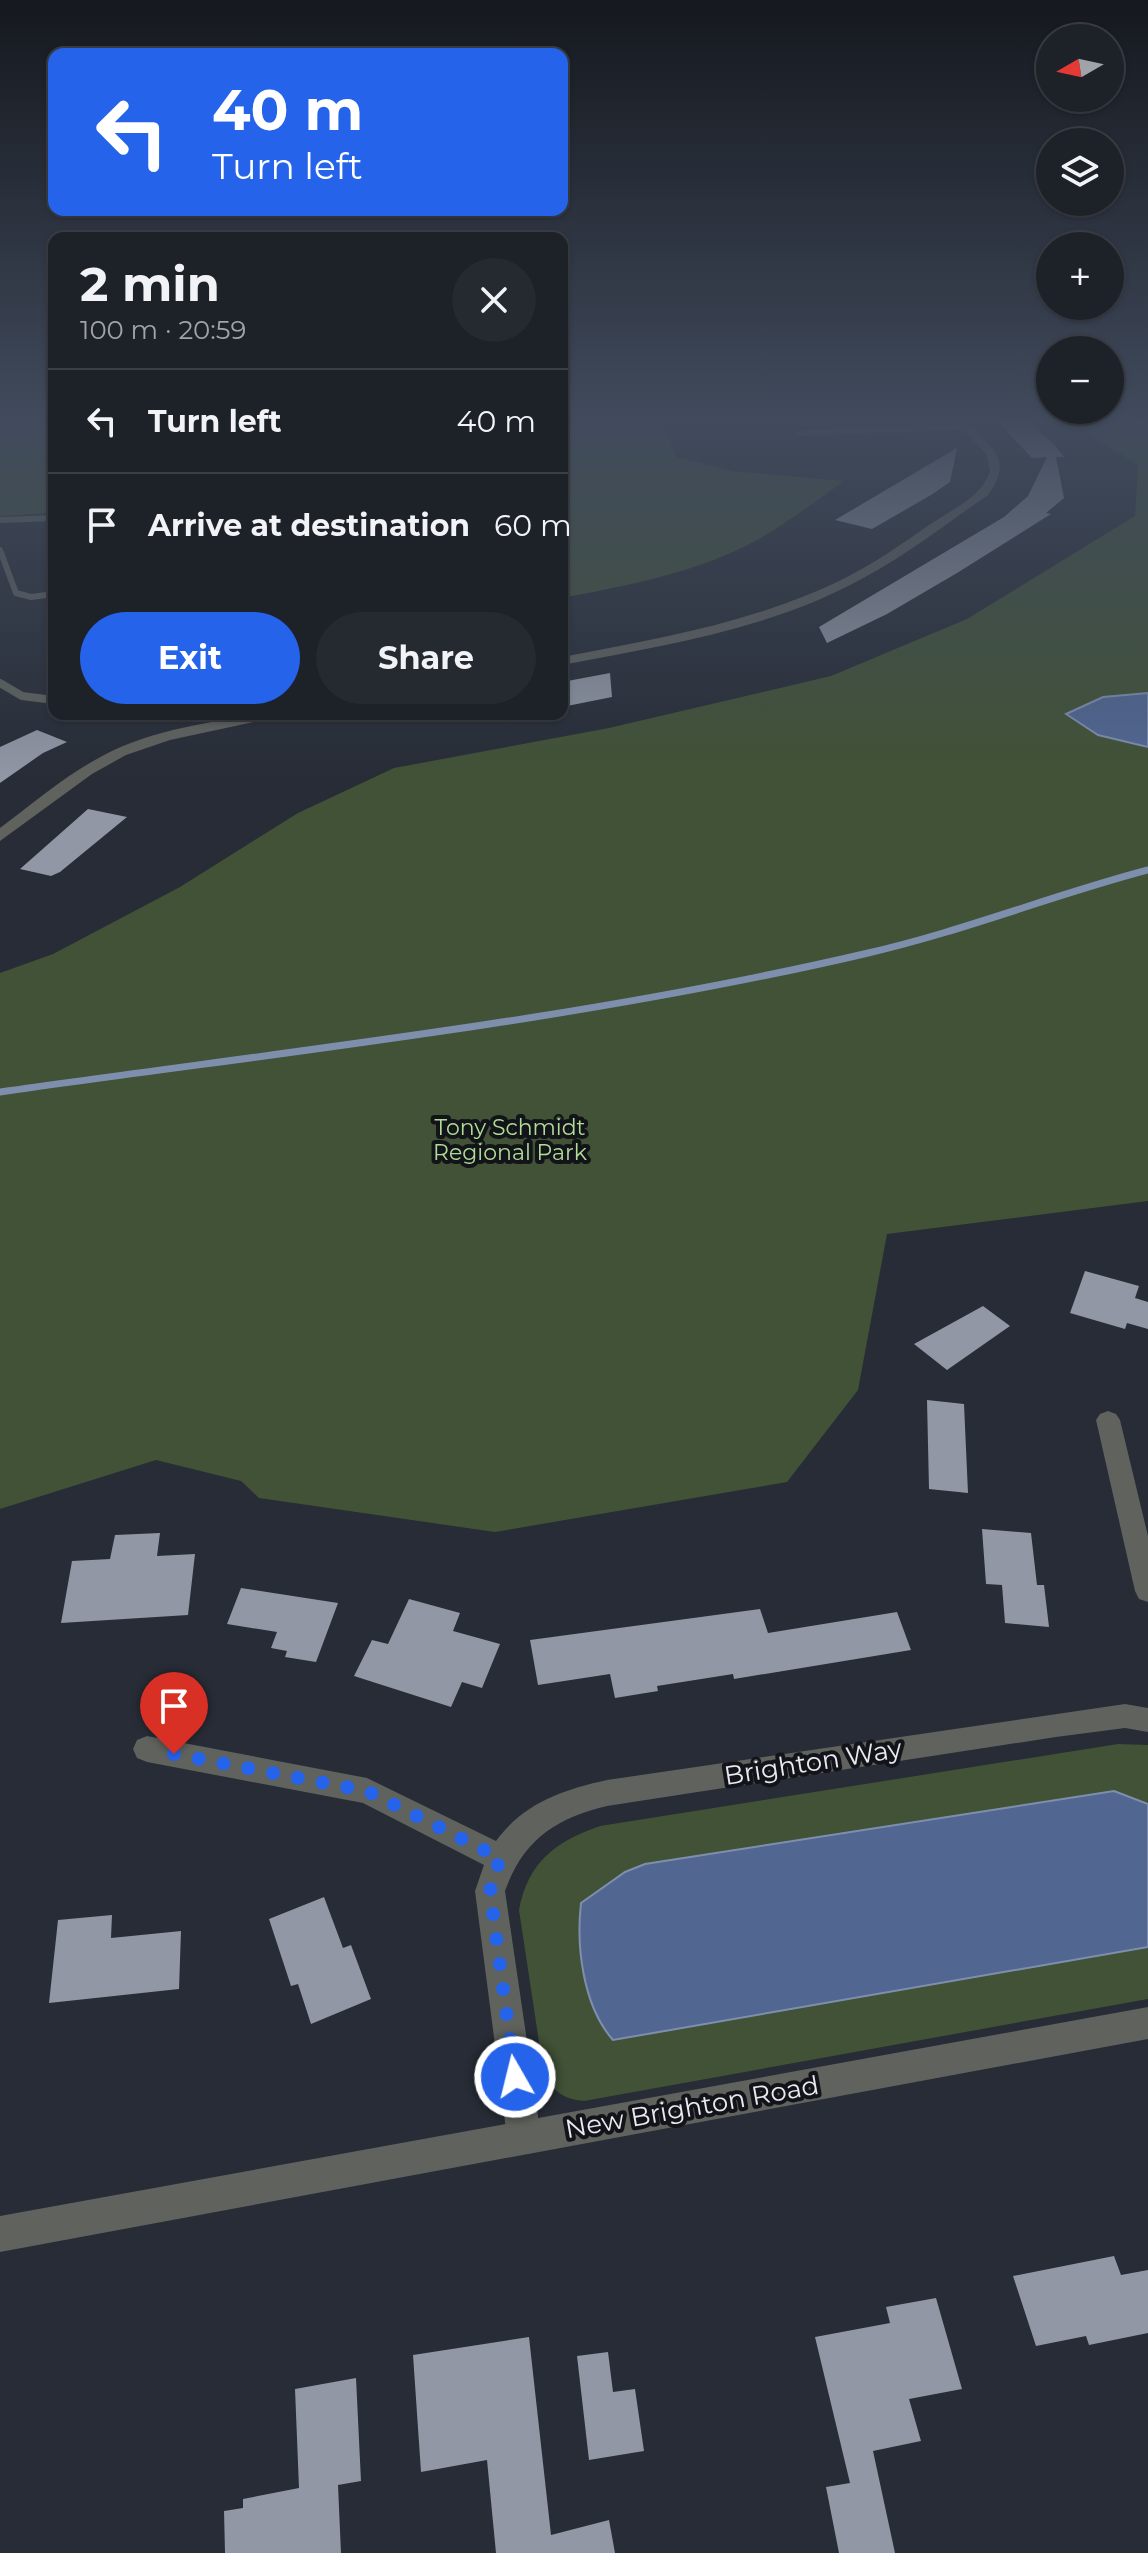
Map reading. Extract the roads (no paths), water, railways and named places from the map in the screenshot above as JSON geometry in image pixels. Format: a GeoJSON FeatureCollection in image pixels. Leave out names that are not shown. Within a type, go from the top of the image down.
{"type":"FeatureCollection","features":[{"type":"Feature","properties":{"kind":"street"},"geometry":{"type":"LineString","coordinates":[[568,660],[730,626],[811,598],[861,574],[912,540]]}},
{"type":"Feature","properties":{"kind":"street"},"geometry":{"type":"LineString","coordinates":[[0,836],[80,776],[123,752],[174,735],[253,720]]}},
{"type":"Feature","properties":{"kind":"street"},"geometry":{"type":"LineString","coordinates":[[1108,1420],[1148,1591]]}},
{"type":"Feature","properties":{"kind":"street","name":"Brighton Way"},"geometry":{"type":"LineString","coordinates":[[500,1858],[516,1835],[540,1816],[572,1800],[1056,1725],[1125,1716],[1148,1720]]}},
{"type":"Feature","properties":{"kind":"street"},"geometry":{"type":"LineString","coordinates":[[147,1749],[367,1791],[500,1858],[490,1891],[524,2137]]}},
{"type":"Feature","properties":{"kind":"street","name":"New Brighton Road"},"geometry":{"type":"LineString","coordinates":[[0,2234],[1148,2023]]}},
{"type":"Feature","properties":{"kind":"lane"},"geometry":{"type":"LineString","coordinates":[[0,550],[16,593],[31,597],[48,595]]}},
{"type":"Feature","properties":{"kind":"lane"},"geometry":{"type":"LineString","coordinates":[[0,683],[22,696],[48,699]]}},
{"type":"Feature","properties":{"kind":"water"},"geometry":{"type":"Polygon","coordinates":[[[1148,693],[1148,747],[1098,735],[1066,714],[1103,697],[1148,693]]]}},
{"type":"Feature","properties":{"kind":"water"},"geometry":{"type":"Polygon","coordinates":[[[1114,1791],[1148,1804],[1148,1947],[613,2040],[588,1993],[581,1957],[581,1903],[625,1872],[645,1864],[1114,1791]]]}},
{"type":"Feature","properties":{"kind":"waterway"},"geometry":{"type":"LineString","coordinates":[[0,1092],[434,1032],[650,998],[900,945],[1148,870]]}},
{"type":"Feature","properties":{"kind":"park label","name":"Tony Schmidt Regional Park"},"geometry":{"type":"Point","coordinates":[510,1140]}}]}
